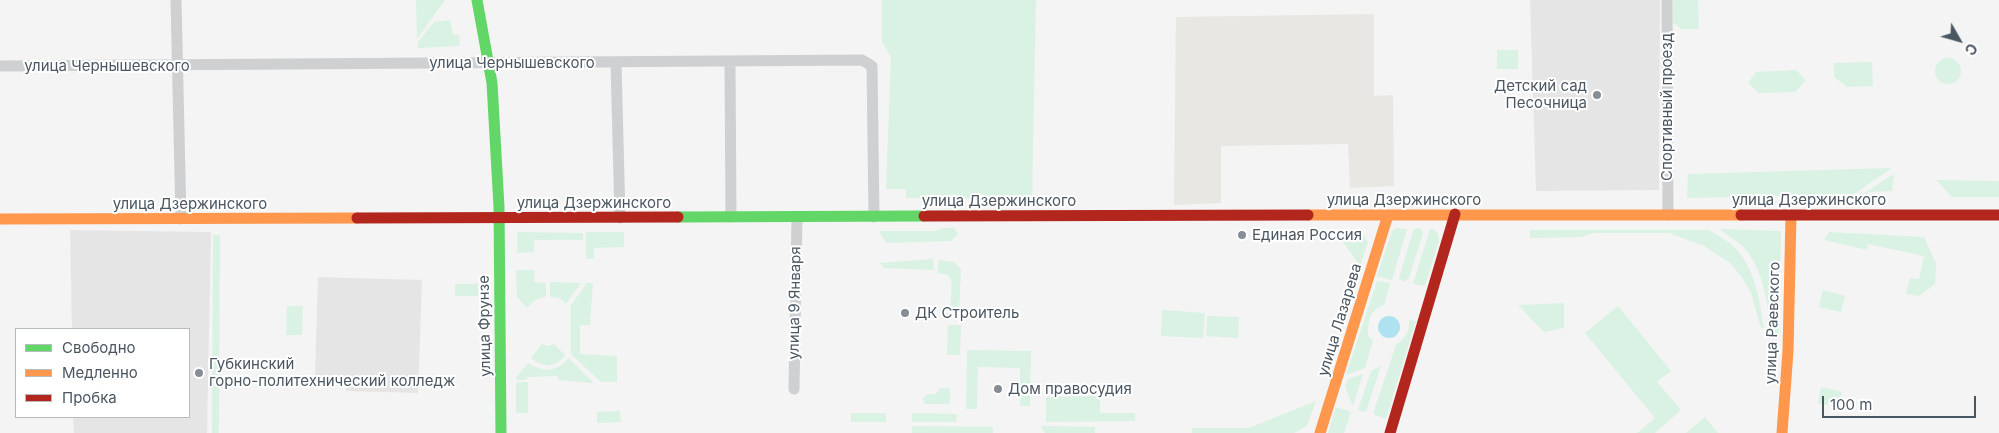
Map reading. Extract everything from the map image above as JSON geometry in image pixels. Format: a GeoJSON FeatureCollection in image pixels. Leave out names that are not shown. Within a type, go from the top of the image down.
{"type":"FeatureCollection","features":[{"type":"Feature","properties":{"kind":"main road","name":"улица Фрунзе"},"geometry":{"type":"LineString","coordinates":[[477,0],[492,83],[499,218],[501,433]]}},
{"type":"Feature","properties":{"kind":"main road","name":"улица Дзержинского"},"geometry":{"type":"LineString","coordinates":[[0,219],[1455,214],[1999,215]]}},
{"type":"Feature","properties":{"kind":"main road"},"geometry":{"type":"LineString","coordinates":[[1390,433],[1455,214]]}},
{"type":"Feature","properties":{"kind":"main road","name":"улица Лазарева"},"geometry":{"type":"LineString","coordinates":[[1320,433],[1388,215]]}},
{"type":"Feature","properties":{"kind":"main road","name":"улица Раевского"},"geometry":{"type":"LineString","coordinates":[[1782,433],[1788,351],[1792,215]]}},
{"type":"Feature","properties":{"kind":"street"},"geometry":{"type":"LineString","coordinates":[[176,0],[181,219]]}},
{"type":"Feature","properties":{"kind":"street","name":"Спортивный проезд"},"geometry":{"type":"LineString","coordinates":[[1667,0],[1668,214]]}},
{"type":"Feature","properties":{"kind":"street","name":"улица Чернышевского"},"geometry":{"type":"LineString","coordinates":[[0,66],[862,60],[872,66],[874,217]]}},
{"type":"Feature","properties":{"kind":"street"},"geometry":{"type":"LineString","coordinates":[[730,62],[731,217]]}},
{"type":"Feature","properties":{"kind":"street"},"geometry":{"type":"LineString","coordinates":[[616,63],[620,218]]}},
{"type":"Feature","properties":{"kind":"street","name":"улица 9 Января"},"geometry":{"type":"LineString","coordinates":[[794,389],[797,217]]}},
{"type":"Feature","properties":{"kind":"shaded area","name":"Детский сад Песочница"},"geometry":{"type":"Polygon","coordinates":[[[1530,0],[1660,0],[1659,190],[1536,191],[1530,0]]]}},
{"type":"Feature","properties":{"kind":"shaded area"},"geometry":{"type":"Polygon","coordinates":[[[1374,14],[1374,96],[1393,95],[1394,186],[1350,188],[1348,144],[1221,146],[1221,203],[1174,205],[1176,17],[1374,14]]]}},
{"type":"Feature","properties":{"kind":"shaded area","name":"Губкинский горно-политехнический колледж"},"geometry":{"type":"Polygon","coordinates":[[[70,230],[211,232],[207,433],[74,433],[73,418],[190,418],[190,328],[72,328],[70,230]]]}},
{"type":"Feature","properties":{"kind":"shaded area"},"geometry":{"type":"Polygon","coordinates":[[[318,277],[422,280],[418,393],[346,391],[346,377],[315,376],[318,277]]]}},
{"type":"Feature","properties":{"kind":"green space"},"geometry":{"type":"Polygon","coordinates":[[[416,0],[445,0],[417,39],[416,0]]]}},
{"type":"Feature","properties":{"kind":"green space"},"geometry":{"type":"Polygon","coordinates":[[[882,0],[1036,0],[1032,199],[906,198],[906,189],[886,189],[891,57],[882,42],[882,0]]]}},
{"type":"Feature","properties":{"kind":"green space"},"geometry":{"type":"Polygon","coordinates":[[[1673,0],[1698,0],[1699,29],[1681,29],[1673,22],[1673,0]]]}},
{"type":"Feature","properties":{"kind":"green space"},"geometry":{"type":"Polygon","coordinates":[[[450,20],[453,35],[459,35],[460,46],[418,48],[418,42],[434,22],[450,20]]]}},
{"type":"Feature","properties":{"kind":"green space"},"geometry":{"type":"Polygon","coordinates":[[[1497,50],[1518,50],[1518,69],[1497,69],[1497,50]]]}},
{"type":"Feature","properties":{"kind":"green space"},"geometry":{"type":"Polygon","coordinates":[[[1948,58],[1957,62],[1961,71],[1957,80],[1948,84],[1939,80],[1935,71],[1939,62],[1948,58]]]}},
{"type":"Feature","properties":{"kind":"green space"},"geometry":{"type":"Polygon","coordinates":[[[1872,62],[1873,86],[1847,87],[1834,77],[1834,63],[1872,62]]]}},
{"type":"Feature","properties":{"kind":"green space"},"geometry":{"type":"Polygon","coordinates":[[[1796,70],[1806,80],[1795,92],[1759,93],[1748,83],[1756,72],[1796,70]]]}},
{"type":"Feature","properties":{"kind":"green space"},"geometry":{"type":"Polygon","coordinates":[[[1892,168],[1854,194],[1687,198],[1688,174],[1892,168]]]}},
{"type":"Feature","properties":{"kind":"green space"},"geometry":{"type":"Polygon","coordinates":[[[1894,174],[1892,191],[1868,192],[1867,199],[1855,199],[1894,174]]]}},
{"type":"Feature","properties":{"kind":"green space"},"geometry":{"type":"Polygon","coordinates":[[[1936,180],[1999,181],[1999,197],[1952,197],[1936,180]]]}},
{"type":"Feature","properties":{"kind":"green space"},"geometry":{"type":"Polygon","coordinates":[[[942,228],[954,228],[958,234],[951,241],[886,243],[879,231],[935,231],[942,228]]]}},
{"type":"Feature","properties":{"kind":"green space"},"geometry":{"type":"Polygon","coordinates":[[[1396,228],[1407,229],[1392,280],[1377,276],[1392,231],[1396,228]]]}},
{"type":"Feature","properties":{"kind":"green space"},"geometry":{"type":"Polygon","coordinates":[[[1416,228],[1421,229],[1423,233],[1409,278],[1403,282],[1399,278],[1413,231],[1416,228]]]}},
{"type":"Feature","properties":{"kind":"green space"},"geometry":{"type":"Polygon","coordinates":[[[1430,229],[1434,229],[1438,234],[1439,241],[1425,286],[1413,284],[1430,229]]]}},
{"type":"Feature","properties":{"kind":"green space"},"geometry":{"type":"Polygon","coordinates":[[[1719,229],[1781,231],[1779,336],[1773,337],[1764,288],[1755,264],[1741,245],[1719,229]]]}},
{"type":"Feature","properties":{"kind":"green space"},"geometry":{"type":"Polygon","coordinates":[[[1530,230],[1709,230],[1733,245],[1748,266],[1756,285],[1764,328],[1761,328],[1751,293],[1741,276],[1730,263],[1704,246],[1669,233],[1594,233],[1581,237],[1530,238],[1530,230]]]}},
{"type":"Feature","properties":{"kind":"green space"},"geometry":{"type":"Polygon","coordinates":[[[1360,231],[1368,242],[1360,266],[1340,238],[1360,231]]]}},
{"type":"Feature","properties":{"kind":"green space"},"geometry":{"type":"Polygon","coordinates":[[[517,232],[583,233],[583,240],[534,240],[534,252],[517,253],[517,232]]]}},
{"type":"Feature","properties":{"kind":"green space"},"geometry":{"type":"Polygon","coordinates":[[[586,232],[624,232],[624,247],[594,248],[594,259],[586,259],[586,232]]]}},
{"type":"Feature","properties":{"kind":"green space"},"geometry":{"type":"Polygon","coordinates":[[[1829,232],[1924,237],[1936,264],[1935,284],[1919,296],[1906,294],[1910,278],[1919,279],[1924,256],[1868,244],[1867,250],[1824,240],[1829,232]]]}},
{"type":"Feature","properties":{"kind":"green space"},"geometry":{"type":"Polygon","coordinates":[[[213,235],[220,235],[219,433],[212,433],[213,235]]]}},
{"type":"Feature","properties":{"kind":"green space"},"geometry":{"type":"Polygon","coordinates":[[[933,259],[934,270],[884,268],[880,263],[933,259]]]}},
{"type":"Feature","properties":{"kind":"green space"},"geometry":{"type":"Polygon","coordinates":[[[938,260],[954,262],[961,269],[959,313],[950,313],[952,281],[948,275],[938,273],[938,260]]]}},
{"type":"Feature","properties":{"kind":"green space"},"geometry":{"type":"Polygon","coordinates":[[[516,270],[535,270],[534,282],[546,283],[546,296],[535,300],[527,308],[517,297],[516,270]]]}},
{"type":"Feature","properties":{"kind":"green space"},"geometry":{"type":"Polygon","coordinates":[[[1377,281],[1390,283],[1384,305],[1375,310],[1370,317],[1368,336],[1373,340],[1365,368],[1346,375],[1377,281]]]}},
{"type":"Feature","properties":{"kind":"green space"},"geometry":{"type":"Polygon","coordinates":[[[550,282],[581,283],[566,304],[559,298],[550,297],[550,282]]]}},
{"type":"Feature","properties":{"kind":"green space"},"geometry":{"type":"Polygon","coordinates":[[[587,283],[593,283],[590,325],[580,325],[580,354],[617,356],[617,382],[601,382],[571,354],[571,305],[587,283]]]}},
{"type":"Feature","properties":{"kind":"green space"},"geometry":{"type":"Polygon","coordinates":[[[455,284],[478,284],[478,296],[455,296],[455,284]]]}},
{"type":"Feature","properties":{"kind":"green space"},"geometry":{"type":"Polygon","coordinates":[[[1823,290],[1845,296],[1841,312],[1819,307],[1823,290]]]}},
{"type":"Feature","properties":{"kind":"green space"},"geometry":{"type":"Polygon","coordinates":[[[1564,303],[1564,328],[1544,332],[1518,305],[1564,303]]]}},
{"type":"Feature","properties":{"kind":"green space"},"geometry":{"type":"Polygon","coordinates":[[[287,306],[303,306],[302,335],[286,335],[287,306]]]}},
{"type":"Feature","properties":{"kind":"green space"},"geometry":{"type":"Polygon","coordinates":[[[1618,306],[1671,371],[1657,382],[1681,410],[1655,433],[1637,433],[1655,418],[1585,333],[1618,306]]]}},
{"type":"Feature","properties":{"kind":"green space"},"geometry":{"type":"Polygon","coordinates":[[[1162,310],[1205,313],[1203,338],[1161,336],[1162,310]]]}},
{"type":"Feature","properties":{"kind":"green space"},"geometry":{"type":"Polygon","coordinates":[[[1207,316],[1239,317],[1238,338],[1206,336],[1207,316]]]}},
{"type":"Feature","properties":{"kind":"green space"},"geometry":{"type":"Polygon","coordinates":[[[1409,319],[1416,321],[1386,419],[1373,414],[1396,345],[1405,337],[1408,331],[1409,319]]]}},
{"type":"Feature","properties":{"kind":"green space"},"geometry":{"type":"Polygon","coordinates":[[[948,325],[961,325],[960,355],[947,355],[948,325]]]}},
{"type":"Feature","properties":{"kind":"green space"},"geometry":{"type":"Polygon","coordinates":[[[542,344],[548,346],[554,344],[565,355],[553,364],[540,364],[531,358],[542,344]]]}},
{"type":"Feature","properties":{"kind":"green space"},"geometry":{"type":"Polygon","coordinates":[[[967,350],[1031,351],[1030,406],[1020,406],[1020,368],[978,367],[977,409],[966,409],[967,350]]]}},
{"type":"Feature","properties":{"kind":"green space"},"geometry":{"type":"Polygon","coordinates":[[[569,358],[594,383],[558,380],[558,376],[528,377],[526,380],[517,380],[516,378],[528,363],[544,370],[550,370],[560,366],[569,358]]]}},
{"type":"Feature","properties":{"kind":"green space"},"geometry":{"type":"Polygon","coordinates":[[[1381,366],[1366,412],[1358,410],[1371,371],[1381,366]]]}},
{"type":"Feature","properties":{"kind":"green space"},"geometry":{"type":"Polygon","coordinates":[[[1363,374],[1353,406],[1345,387],[1348,379],[1363,374]]]}},
{"type":"Feature","properties":{"kind":"green space"},"geometry":{"type":"Polygon","coordinates":[[[516,382],[528,382],[528,413],[516,413],[516,382]]]}},
{"type":"Feature","properties":{"kind":"green space"},"geometry":{"type":"Polygon","coordinates":[[[1821,387],[1842,392],[1838,407],[1818,403],[1821,387]]]}},
{"type":"Feature","properties":{"kind":"green space"},"geometry":{"type":"Polygon","coordinates":[[[940,388],[950,388],[950,404],[924,404],[923,398],[928,394],[936,394],[940,388]]]}},
{"type":"Feature","properties":{"kind":"green space"},"geometry":{"type":"Polygon","coordinates":[[[1100,396],[1100,413],[1135,413],[1135,421],[1046,422],[1046,397],[1100,396]]]}},
{"type":"Feature","properties":{"kind":"green space"},"geometry":{"type":"Polygon","coordinates":[[[1316,401],[1307,426],[1294,433],[1192,433],[1192,428],[1249,428],[1316,401]]]}},
{"type":"Feature","properties":{"kind":"green space"},"geometry":{"type":"Polygon","coordinates":[[[1336,407],[1351,412],[1344,433],[1328,433],[1336,407]]]}},
{"type":"Feature","properties":{"kind":"green space"},"geometry":{"type":"Polygon","coordinates":[[[620,411],[621,422],[597,423],[597,412],[620,411]]]}},
{"type":"Feature","properties":{"kind":"green space"},"geometry":{"type":"Polygon","coordinates":[[[851,413],[886,413],[886,422],[851,422],[851,413]]]}},
{"type":"Feature","properties":{"kind":"green space"},"geometry":{"type":"Polygon","coordinates":[[[912,413],[957,414],[956,422],[912,422],[912,413]]]}},
{"type":"Feature","properties":{"kind":"green space"},"geometry":{"type":"Polygon","coordinates":[[[1705,417],[1718,433],[1686,433],[1705,417]]]}},
{"type":"Feature","properties":{"kind":"green space"},"geometry":{"type":"Polygon","coordinates":[[[912,426],[993,427],[993,433],[912,433],[912,426]]]}},
{"type":"Feature","properties":{"kind":"green space"},"geometry":{"type":"Polygon","coordinates":[[[1041,426],[1095,427],[1095,433],[1045,433],[1041,426]]]}},
{"type":"Feature","properties":{"kind":"water"},"geometry":{"type":"Polygon","coordinates":[[[1389,316],[1397,319],[1400,327],[1397,335],[1389,338],[1381,335],[1378,327],[1381,319],[1389,316]]]}},
{"type":"Feature","properties":{"kind":"traffic: fast"},"geometry":{"type":"LineString","coordinates":[[477,0],[492,83],[499,207],[501,433]]}},
{"type":"Feature","properties":{"kind":"traffic: fast"},"geometry":{"type":"LineString","coordinates":[[678,217],[924,216]]}},
{"type":"Feature","properties":{"kind":"traffic: slow"},"geometry":{"type":"LineString","coordinates":[[1308,215],[1741,215]]}},
{"type":"Feature","properties":{"kind":"traffic: slow"},"geometry":{"type":"LineString","coordinates":[[1320,433],[1388,215]]}},
{"type":"Feature","properties":{"kind":"traffic: slow"},"geometry":{"type":"LineString","coordinates":[[1782,433],[1788,351],[1791,215]]}},
{"type":"Feature","properties":{"kind":"traffic: slow"},"geometry":{"type":"LineString","coordinates":[[0,219],[357,218]]}},
{"type":"Feature","properties":{"kind":"traffic: jam"},"geometry":{"type":"LineString","coordinates":[[1390,433],[1455,214]]}},
{"type":"Feature","properties":{"kind":"traffic: jam"},"geometry":{"type":"LineString","coordinates":[[924,216],[1308,215]]}},
{"type":"Feature","properties":{"kind":"traffic: jam"},"geometry":{"type":"LineString","coordinates":[[1741,215],[1999,215]]}},
{"type":"Feature","properties":{"kind":"traffic: jam"},"geometry":{"type":"LineString","coordinates":[[357,218],[678,217]]}},
{"type":"Feature","properties":{"kind":"place","name":"Детский сад Песочница"},"geometry":{"type":"Point","coordinates":[1597,95]}},
{"type":"Feature","properties":{"kind":"place","name":"Единая Россия"},"geometry":{"type":"Point","coordinates":[1242,235]}},
{"type":"Feature","properties":{"kind":"place","name":"ДК Строитель"},"geometry":{"type":"Point","coordinates":[905,313]}},
{"type":"Feature","properties":{"kind":"place","name":"Губкинский горно-политехнический колледж"},"geometry":{"type":"Point","coordinates":[199,373]}},
{"type":"Feature","properties":{"kind":"place","name":"Дом правосудия"},"geometry":{"type":"Point","coordinates":[998,389]}}]}
